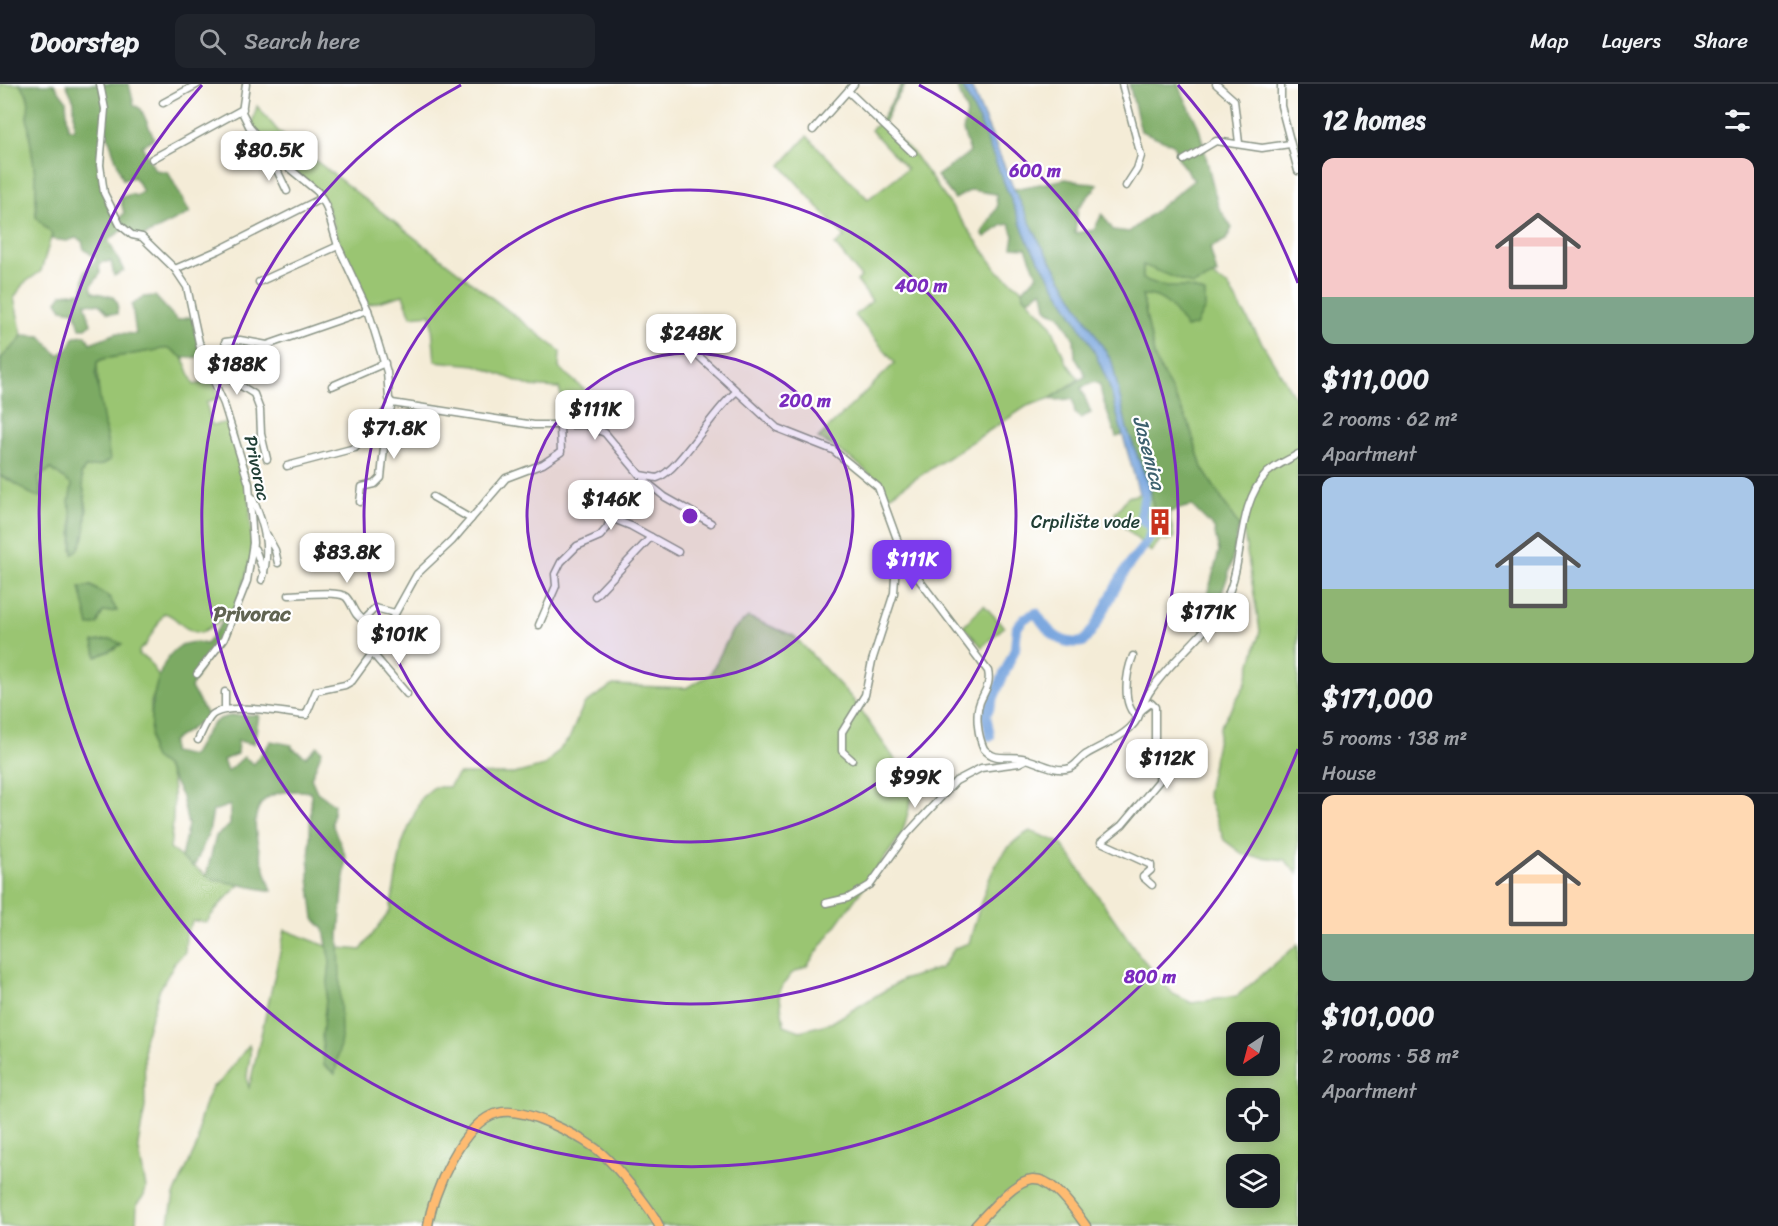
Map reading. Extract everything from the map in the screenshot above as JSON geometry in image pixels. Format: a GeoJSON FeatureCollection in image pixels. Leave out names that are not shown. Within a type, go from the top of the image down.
{"type":"FeatureCollection","features":[{"type":"Feature","properties":{"kind":"main road"},"geometry":{"type":"LineString","coordinates":[[428,1226],[436,1194],[459,1150],[483,1120],[494,1114],[508,1111],[540,1120],[596,1148],[651,1211],[659,1226]]}},
{"type":"Feature","properties":{"kind":"main road"},"geometry":{"type":"LineString","coordinates":[[975,1226],[1012,1188],[1024,1181],[1038,1179],[1058,1189],[1086,1226]]}},
{"type":"Feature","properties":{"kind":"street","name":"Privorac"},"geometry":{"type":"LineString","coordinates":[[100,84],[105,109],[100,165],[104,192],[120,225],[132,235],[142,237],[175,269],[187,287],[197,340],[231,422],[251,494],[253,543],[247,581],[218,648],[197,674]]}},
{"type":"Feature","properties":{"kind":"street"},"geometry":{"type":"LineString","coordinates":[[163,103],[198,84]]}},
{"type":"Feature","properties":{"kind":"street"},"geometry":{"type":"LineString","coordinates":[[246,84],[243,109],[249,128],[278,159],[310,184],[322,198],[338,246],[368,310],[385,363],[389,399],[392,403],[385,436],[381,478],[375,484],[362,487],[360,502]]}},
{"type":"Feature","properties":{"kind":"street"},"geometry":{"type":"LineString","coordinates":[[813,130],[854,84]]}},
{"type":"Feature","properties":{"kind":"street"},"geometry":{"type":"LineString","coordinates":[[1122,84],[1140,156],[1137,169],[1126,186]]}},
{"type":"Feature","properties":{"kind":"street"},"geometry":{"type":"LineString","coordinates":[[1216,84],[1234,100],[1239,143]]}},
{"type":"Feature","properties":{"kind":"street"},"geometry":{"type":"LineString","coordinates":[[1281,84],[1281,106],[1298,171]]}},
{"type":"Feature","properties":{"kind":"street"},"geometry":{"type":"LineString","coordinates":[[848,91],[913,153]]}},
{"type":"Feature","properties":{"kind":"street"},"geometry":{"type":"LineString","coordinates":[[152,159],[243,109]]}},
{"type":"Feature","properties":{"kind":"street"},"geometry":{"type":"LineString","coordinates":[[1184,160],[1216,141],[1262,148],[1291,147]]}},
{"type":"Feature","properties":{"kind":"street"},"geometry":{"type":"LineString","coordinates":[[1291,147],[1298,156]]}},
{"type":"Feature","properties":{"kind":"street"},"geometry":{"type":"LineString","coordinates":[[278,159],[278,172],[286,191]]}},
{"type":"Feature","properties":{"kind":"street"},"geometry":{"type":"LineString","coordinates":[[175,269],[219,250],[322,198]]}},
{"type":"Feature","properties":{"kind":"street"},"geometry":{"type":"LineString","coordinates":[[259,282],[338,246]]}},
{"type":"Feature","properties":{"kind":"street"},"geometry":{"type":"LineString","coordinates":[[225,342],[240,340],[267,345],[368,310]]}},
{"type":"Feature","properties":{"kind":"street"},"geometry":{"type":"LineString","coordinates":[[655,326],[681,340],[777,428],[833,450],[872,481],[882,494],[897,541],[912,572],[988,671],[990,682],[978,711],[984,749],[995,757],[1027,759],[1068,769],[1085,754],[1121,735],[1147,704],[1150,703],[1155,707],[1155,741],[1160,771],[1159,781],[1122,825],[1101,842],[1113,850],[1149,863],[1152,869],[1143,877],[1152,885]]}},
{"type":"Feature","properties":{"kind":"street"},"geometry":{"type":"LineString","coordinates":[[197,340],[222,374],[254,394],[260,410],[261,434],[267,459]]}},
{"type":"Feature","properties":{"kind":"street"},"geometry":{"type":"LineString","coordinates":[[332,386],[385,363]]}},
{"type":"Feature","properties":{"kind":"street"},"geometry":{"type":"LineString","coordinates":[[539,625],[556,586],[555,574],[561,562],[572,549],[600,536],[608,528],[611,509],[615,501],[644,479],[657,478],[667,473],[736,392]]}},
{"type":"Feature","properties":{"kind":"street"},"geometry":{"type":"LineString","coordinates":[[392,403],[534,425],[560,426],[577,423],[600,430],[634,470],[665,497],[711,523]]}},
{"type":"Feature","properties":{"kind":"street"},"geometry":{"type":"LineString","coordinates":[[287,466],[355,448],[392,403]]}},
{"type":"Feature","properties":{"kind":"street"},"geometry":{"type":"LineString","coordinates":[[198,740],[210,718],[225,710],[306,715],[316,691],[349,683],[373,654],[417,574],[452,541],[506,478],[543,464],[561,453],[560,426]]}},
{"type":"Feature","properties":{"kind":"street"},"geometry":{"type":"LineString","coordinates":[[1139,715],[1142,704],[1162,675],[1208,625],[1226,600],[1239,561],[1247,510],[1262,479],[1269,471],[1298,454]]}},
{"type":"Feature","properties":{"kind":"street"},"geometry":{"type":"LineString","coordinates":[[251,494],[275,550],[278,563]]}},
{"type":"Feature","properties":{"kind":"street"},"geometry":{"type":"LineString","coordinates":[[433,497],[471,519]]}},
{"type":"Feature","properties":{"kind":"street"},"geometry":{"type":"LineString","coordinates":[[611,518],[678,552]]}},
{"type":"Feature","properties":{"kind":"street"},"geometry":{"type":"LineString","coordinates":[[253,543],[263,576],[267,534]]}},
{"type":"Feature","properties":{"kind":"street"},"geometry":{"type":"LineString","coordinates":[[595,596],[651,537]]}},
{"type":"Feature","properties":{"kind":"street"},"geometry":{"type":"LineString","coordinates":[[852,760],[842,751],[842,732],[865,695],[872,661],[894,593],[897,541]]}},
{"type":"Feature","properties":{"kind":"street"},"geometry":{"type":"LineString","coordinates":[[289,595],[341,594],[348,599],[357,616],[363,620],[375,608],[395,613]]}},
{"type":"Feature","properties":{"kind":"street"},"geometry":{"type":"LineString","coordinates":[[373,654],[407,694]]}},
{"type":"Feature","properties":{"kind":"street"},"geometry":{"type":"LineString","coordinates":[[1133,656],[1126,683],[1130,706],[1139,715]]}},
{"type":"Feature","properties":{"kind":"street"},"geometry":{"type":"LineString","coordinates":[[225,692],[225,710]]}},
{"type":"Feature","properties":{"kind":"street"},"geometry":{"type":"LineString","coordinates":[[826,903],[848,898],[870,885],[906,835],[956,781],[981,768],[1018,764],[1027,759]]}},
{"type":"Feature","properties":{"kind":"green space"},"geometry":{"type":"Polygon","coordinates":[[[0,84],[19,84],[25,89],[30,106],[27,116],[36,182],[36,217],[52,234],[41,271],[23,284],[14,298],[22,335],[3,360],[0,374],[0,84]]]}},
{"type":"Feature","properties":{"kind":"green space"},"geometry":{"type":"Polygon","coordinates":[[[19,84],[54,84],[66,100],[68,128],[74,130],[74,101],[66,84],[129,84],[134,105],[141,109],[154,138],[142,146],[155,170],[168,172],[190,213],[142,237],[132,235],[119,219],[124,213],[120,198],[131,194],[136,196],[143,191],[134,177],[123,180],[104,125],[101,152],[102,181],[109,208],[125,229],[108,240],[124,271],[114,276],[111,261],[99,263],[100,274],[91,286],[93,292],[113,297],[118,304],[117,314],[108,313],[99,304],[85,303],[91,324],[86,328],[80,328],[75,311],[62,309],[57,301],[62,294],[83,292],[84,272],[97,259],[84,249],[82,241],[76,238],[67,241],[51,239],[52,234],[36,217],[36,182],[27,116],[28,98],[19,84]]]}},
{"type":"Feature","properties":{"kind":"green space"},"geometry":{"type":"Polygon","coordinates":[[[902,84],[906,84],[883,125],[880,122],[902,84]]]}},
{"type":"Feature","properties":{"kind":"green space"},"geometry":{"type":"Polygon","coordinates":[[[956,84],[961,84],[980,123],[1029,244],[1090,342],[1108,382],[1123,435],[1116,437],[1100,385],[1095,382],[1081,388],[1091,413],[1081,418],[1075,414],[1073,399],[1054,400],[1051,398],[1086,376],[1075,357],[1074,339],[1060,315],[1047,309],[1042,290],[1029,300],[1024,296],[1023,290],[1037,275],[1026,248],[1012,247],[1014,236],[1010,224],[1003,225],[985,237],[982,233],[997,207],[996,194],[971,190],[955,199],[937,176],[970,152],[963,131],[967,113],[956,84]]]}},
{"type":"Feature","properties":{"kind":"green space"},"geometry":{"type":"Polygon","coordinates":[[[1129,84],[1178,84],[1199,128],[1218,206],[1232,228],[1226,240],[1210,248],[1217,274],[1193,285],[1143,265],[1143,279],[1166,287],[1188,287],[1205,293],[1205,308],[1196,325],[1186,328],[1173,309],[1163,300],[1150,295],[1142,295],[1155,359],[1189,424],[1202,468],[1239,526],[1223,589],[1205,622],[1202,616],[1219,551],[1214,528],[1192,506],[1154,516],[1151,491],[1127,429],[1112,362],[1040,243],[1014,189],[1066,179],[1098,185],[1078,208],[1075,233],[1094,230],[1102,214],[1113,230],[1129,232],[1194,180],[1180,162],[1173,144],[1141,131],[1129,84]]]}},
{"type":"Feature","properties":{"kind":"green space"},"geometry":{"type":"Polygon","coordinates":[[[257,106],[279,132],[560,351],[559,368],[593,397],[598,409],[589,417],[568,420],[559,388],[529,386],[476,365],[435,361],[431,314],[411,316],[403,295],[367,305],[340,244],[325,201],[251,127],[257,106]]]}},
{"type":"Feature","properties":{"kind":"green space"},"geometry":{"type":"Polygon","coordinates":[[[880,122],[913,153],[998,271],[1023,290],[1024,296],[1050,323],[1066,362],[1079,379],[1051,398],[1027,406],[889,496],[857,463],[818,438],[895,363],[855,315],[872,301],[857,281],[861,277],[835,245],[845,237],[781,165],[807,136],[868,199],[907,169],[871,130],[880,122]]]}},
{"type":"Feature","properties":{"kind":"green space"},"geometry":{"type":"Polygon","coordinates":[[[1166,246],[1228,286],[1298,403],[1298,874],[1285,860],[1244,855],[1224,840],[1207,794],[1220,727],[1245,685],[1260,631],[1244,534],[1202,468],[1189,424],[1155,359],[1142,294],[1143,265],[1166,246]]]}},
{"type":"Feature","properties":{"kind":"green space"},"geometry":{"type":"Polygon","coordinates":[[[155,296],[177,320],[192,317],[202,357],[183,358],[169,348],[97,362],[96,375],[110,460],[102,465],[85,468],[81,474],[86,505],[85,529],[79,548],[73,554],[73,523],[69,502],[72,485],[51,469],[38,477],[42,497],[31,494],[0,476],[1,359],[22,335],[41,336],[58,355],[67,350],[75,336],[86,335],[90,343],[117,333],[136,334],[132,305],[143,297],[155,296]]]}},
{"type":"Feature","properties":{"kind":"green space"},"geometry":{"type":"Polygon","coordinates":[[[169,348],[183,358],[194,385],[212,381],[220,397],[206,403],[212,425],[231,422],[249,484],[252,556],[235,611],[201,633],[194,632],[169,614],[164,613],[146,644],[139,651],[139,655],[148,659],[160,679],[151,702],[151,751],[167,769],[172,786],[170,849],[211,879],[240,884],[207,922],[193,921],[186,933],[185,952],[175,962],[159,991],[144,1040],[145,1107],[138,1145],[146,1188],[144,1196],[137,1204],[136,1226],[0,1226],[0,476],[42,496],[38,477],[51,469],[72,485],[72,549],[83,540],[87,509],[81,474],[85,468],[102,465],[108,446],[99,399],[97,362],[169,348]],[[91,586],[80,587],[90,625],[97,624],[103,612],[117,611],[109,597],[91,586]],[[93,643],[97,657],[116,648],[93,643]]]}},
{"type":"Feature","properties":{"kind":"green space"},"geometry":{"type":"Polygon","coordinates":[[[1151,491],[1154,515],[1169,513],[1174,538],[1165,541],[1161,539],[1151,552],[1120,523],[1115,513],[1128,497],[1151,491]]]}},
{"type":"Feature","properties":{"kind":"green space"},"geometry":{"type":"Polygon","coordinates":[[[91,586],[109,597],[117,611],[103,612],[97,624],[89,626],[80,587],[91,586]]]}},
{"type":"Feature","properties":{"kind":"green space"},"geometry":{"type":"Polygon","coordinates":[[[984,605],[1004,627],[982,647],[963,626],[984,605]]]}},
{"type":"Feature","properties":{"kind":"green space"},"geometry":{"type":"Polygon","coordinates":[[[235,611],[191,688],[207,715],[198,724],[172,741],[172,752],[192,756],[216,721],[244,715],[259,715],[254,744],[238,741],[237,754],[223,760],[227,772],[244,757],[254,764],[271,741],[292,745],[292,748],[306,757],[317,746],[322,751],[311,778],[317,792],[334,804],[332,824],[346,857],[339,935],[341,1039],[335,1074],[324,1065],[322,1036],[330,962],[324,929],[314,919],[309,878],[311,792],[286,792],[269,797],[259,806],[256,836],[272,891],[211,879],[206,876],[216,836],[230,825],[230,805],[213,811],[209,832],[194,867],[181,858],[188,825],[182,797],[166,767],[154,758],[151,751],[153,699],[165,663],[175,650],[189,643],[206,644],[226,618],[235,611]]]}},
{"type":"Feature","properties":{"kind":"green space"},"geometry":{"type":"Polygon","coordinates":[[[748,617],[794,636],[851,697],[915,788],[902,834],[807,966],[791,974],[779,991],[784,1025],[800,1031],[831,1023],[902,980],[941,968],[955,948],[969,943],[983,895],[996,865],[1016,840],[1030,831],[1061,843],[1140,956],[1173,994],[1192,1003],[1237,996],[1298,944],[1298,1226],[168,1226],[174,1195],[198,1143],[199,1123],[206,1100],[212,1087],[220,1082],[249,1045],[247,1082],[249,1088],[285,930],[329,947],[361,950],[390,911],[402,844],[421,798],[434,787],[449,787],[458,774],[514,774],[544,766],[569,739],[584,704],[613,685],[686,688],[710,675],[732,631],[748,617]]]}},
{"type":"Feature","properties":{"kind":"green space"},"geometry":{"type":"Polygon","coordinates":[[[111,639],[122,644],[97,657],[93,642],[111,639]]]}},
{"type":"Feature","properties":{"kind":"water"},"geometry":{"type":"Polygon","coordinates":[[[961,84],[970,84],[1014,189],[1040,243],[1112,362],[1127,429],[1151,491],[1139,493],[1108,382],[1090,342],[1029,244],[980,123],[961,84]]]}},
{"type":"Feature","properties":{"kind":"waterway","name":"Jasenica"},"geometry":{"type":"LineString","coordinates":[[990,736],[986,715],[1015,649],[1017,627],[1025,618],[1036,613],[1050,632],[1061,640],[1083,642],[1091,633],[1127,568],[1148,540],[1151,527],[1141,518],[1145,494],[1141,480]]}},
{"type":"Feature","properties":{"kind":"place","name":"Crpilište vode"},"geometry":{"type":"Point","coordinates":[1160,522]}},
{"type":"Feature","properties":{"kind":"district","name":"Privorac"},"geometry":{"type":"Point","coordinates":[252,614]}}]}
